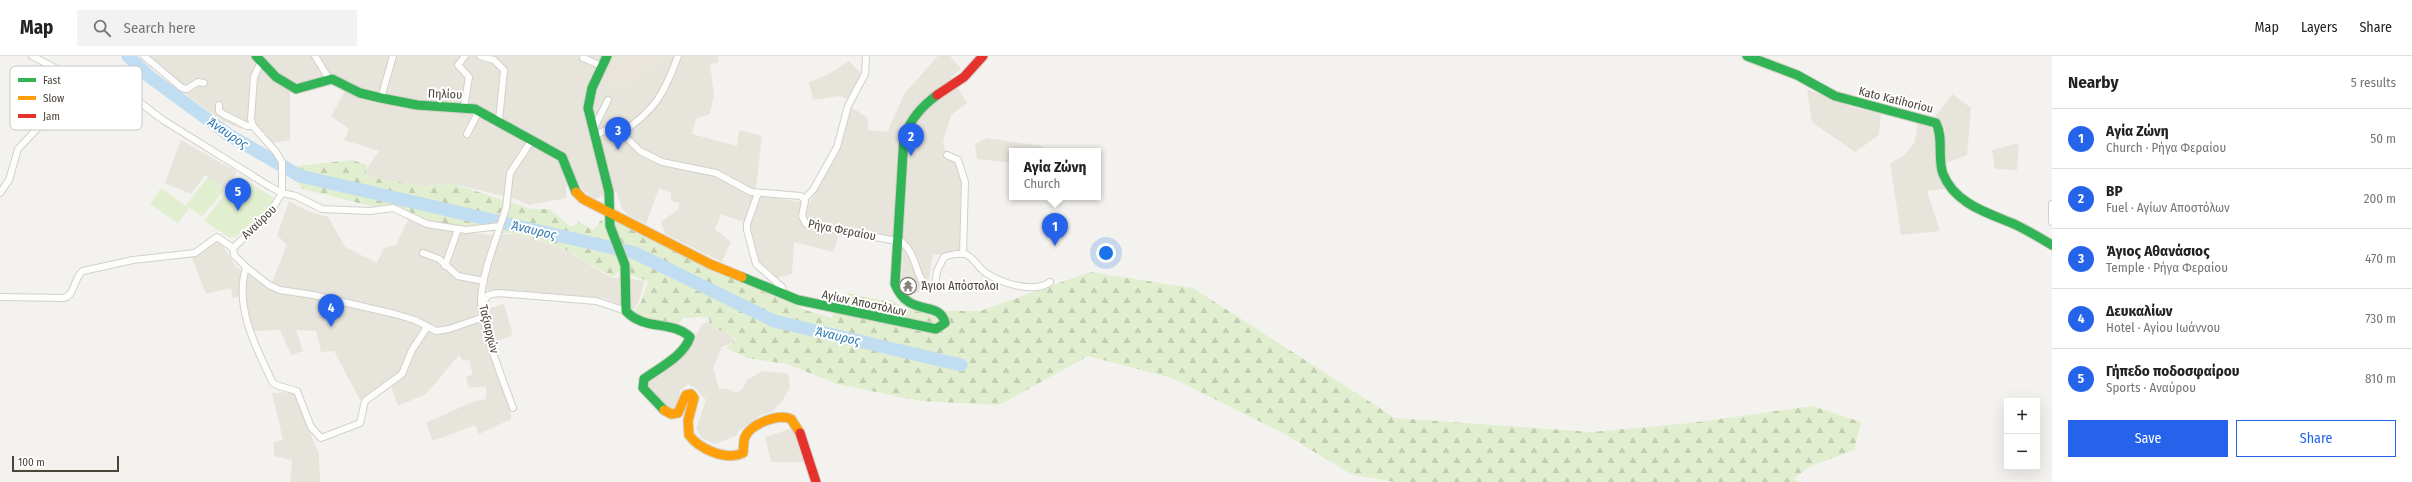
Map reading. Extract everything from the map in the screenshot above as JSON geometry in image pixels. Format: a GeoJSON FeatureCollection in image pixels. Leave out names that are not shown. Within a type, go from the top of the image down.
{"type":"FeatureCollection","features":[{"type":"Feature","properties":{"kind":"street"},"geometry":{"type":"LineString","coordinates":[[32,56],[50,66]]}},
{"type":"Feature","properties":{"kind":"street"},"geometry":{"type":"LineString","coordinates":[[145,56],[182,88],[187,89],[198,82],[204,83]]}},
{"type":"Feature","properties":{"kind":"street"},"geometry":{"type":"LineString","coordinates":[[219,105],[219,111],[226,116],[247,126],[253,126],[251,120],[254,77],[259,59],[286,85],[296,89],[329,79],[315,56]]}},
{"type":"Feature","properties":{"kind":"street"},"geometry":{"type":"LineString","coordinates":[[381,98],[393,56]]}},
{"type":"Feature","properties":{"kind":"street"},"geometry":{"type":"LineString","coordinates":[[464,107],[469,77],[458,64],[465,56]]}},
{"type":"Feature","properties":{"kind":"street"},"geometry":{"type":"LineString","coordinates":[[480,56],[494,60],[504,70],[499,121]]}},
{"type":"Feature","properties":{"kind":"street"},"geometry":{"type":"LineString","coordinates":[[607,56],[588,103],[609,192],[609,212],[612,232],[624,258],[626,273],[626,311]]}},
{"type":"Feature","properties":{"kind":"street"},"geometry":{"type":"LineString","coordinates":[[622,132],[640,121],[655,104],[666,87],[678,56]]}},
{"type":"Feature","properties":{"kind":"street"},"geometry":{"type":"LineString","coordinates":[[594,133],[610,129],[622,132],[640,151],[668,164],[716,173],[747,190],[758,193],[800,196],[804,199],[813,190],[837,147],[848,106],[865,74],[866,56]]}},
{"type":"Feature","properties":{"kind":"street","name":"Αγίων Αποστόλων"},"geometry":{"type":"LineString","coordinates":[[609,212],[710,264],[783,293],[837,310],[926,328],[940,328],[945,322],[940,312],[932,309],[910,306],[898,295],[895,279],[904,144],[907,129],[920,109],[974,67],[983,56]]}},
{"type":"Feature","properties":{"kind":"street","name":"Kato Katihoriou"},"geometry":{"type":"LineString","coordinates":[[1747,56],[1797,75],[1835,96],[1881,110],[1936,123],[1939,128],[1940,164],[1945,178],[1952,189],[1981,211],[2015,225],[2052,245]]}},
{"type":"Feature","properties":{"kind":"street"},"geometry":{"type":"LineString","coordinates":[[582,58],[602,66]]}},
{"type":"Feature","properties":{"kind":"street","name":"Πηλίου"},"geometry":{"type":"LineString","coordinates":[[329,79],[337,81],[360,93],[381,98],[417,104],[464,107],[479,111],[499,121],[563,159],[571,186],[579,196],[609,212]]}},
{"type":"Feature","properties":{"kind":"street"},"geometry":{"type":"LineString","coordinates":[[594,133],[601,110],[608,100]]}},
{"type":"Feature","properties":{"kind":"street"},"geometry":{"type":"LineString","coordinates":[[142,103],[163,120],[282,193],[296,196],[322,209],[370,211],[393,208],[427,224],[458,229],[474,230],[500,225]]}},
{"type":"Feature","properties":{"kind":"street"},"geometry":{"type":"LineString","coordinates":[[467,134],[479,111]]}},
{"type":"Feature","properties":{"kind":"street","name":"Αναύρου"},"geometry":{"type":"LineString","coordinates":[[233,248],[269,214],[282,193],[282,162],[276,152],[253,126]]}},
{"type":"Feature","properties":{"kind":"street"},"geometry":{"type":"LineString","coordinates":[[0,193],[9,180],[18,149],[36,130]]}},
{"type":"Feature","properties":{"kind":"street","name":"Ταξιαρχών"},"geometry":{"type":"LineString","coordinates":[[513,408],[482,307],[484,281],[506,208],[510,173],[532,140]]}},
{"type":"Feature","properties":{"kind":"street"},"geometry":{"type":"LineString","coordinates":[[947,155],[958,160],[963,173],[963,254]]}},
{"type":"Feature","properties":{"kind":"street"},"geometry":{"type":"LineString","coordinates":[[758,193],[747,224],[747,230],[756,264],[782,287],[783,293]]}},
{"type":"Feature","properties":{"kind":"street","name":"Ρήγα Φεραίου"},"geometry":{"type":"LineString","coordinates":[[804,199],[802,219],[806,224],[898,240]]}},
{"type":"Feature","properties":{"kind":"street"},"geometry":{"type":"LineString","coordinates":[[2052,204],[2052,222]]}},
{"type":"Feature","properties":{"kind":"street"},"geometry":{"type":"LineString","coordinates":[[445,266],[458,229]]}},
{"type":"Feature","properties":{"kind":"street"},"geometry":{"type":"LineString","coordinates":[[0,297],[64,298],[72,293],[78,275],[88,269],[133,260],[195,253],[217,237],[233,248],[235,256],[246,267],[275,288],[395,314],[415,320],[433,330],[442,330],[484,317]]}},
{"type":"Feature","properties":{"kind":"street"},"geometry":{"type":"LineString","coordinates":[[898,240],[910,251],[922,282],[930,287],[937,282],[937,271],[944,257],[963,254],[970,257],[986,273],[1001,280],[1039,287],[1050,282]]}},
{"type":"Feature","properties":{"kind":"street"},"geometry":{"type":"LineString","coordinates":[[423,253],[437,258],[458,276],[484,281]]}},
{"type":"Feature","properties":{"kind":"street"},"geometry":{"type":"LineString","coordinates":[[246,267],[242,290],[250,336],[273,382],[279,386],[297,390],[311,427],[321,438],[360,423],[365,400],[402,374],[412,350],[427,327]]}},
{"type":"Feature","properties":{"kind":"street"},"geometry":{"type":"LineString","coordinates":[[482,307],[487,297],[498,293],[596,301],[626,311],[630,316],[645,324],[684,330],[690,337],[690,341],[684,349],[647,376],[642,384],[646,393],[660,407],[671,414],[680,410],[687,394],[693,395],[688,424],[689,435],[704,449],[737,457],[743,453],[744,440],[751,431],[775,417],[789,417],[795,421],[799,429],[816,482]]}},
{"type":"Feature","properties":{"kind":"shaded area"},"geometry":{"type":"Polygon","coordinates":[[[148,56],[718,56],[718,63],[710,64],[714,94],[710,114],[696,119],[692,134],[737,146],[739,130],[762,136],[755,195],[809,203],[839,151],[851,107],[868,118],[868,130],[887,132],[905,93],[938,56],[950,56],[961,69],[951,77],[967,103],[951,115],[943,142],[947,158],[954,159],[963,180],[960,201],[961,252],[933,255],[927,290],[910,295],[901,283],[904,238],[841,229],[833,252],[794,242],[792,274],[776,278],[760,263],[749,224],[721,214],[715,229],[731,242],[722,262],[665,234],[661,222],[679,209],[679,203],[671,201],[671,193],[659,188],[646,224],[628,215],[622,208],[616,191],[595,199],[577,185],[566,186],[566,198],[529,205],[515,199],[453,184],[420,186],[366,176],[369,165],[379,151],[344,140],[349,129],[331,116],[349,84],[340,78],[290,87],[290,140],[274,143],[255,122],[247,123],[242,129],[223,121],[184,93],[188,90],[148,56]]]}},
{"type":"Feature","properties":{"kind":"shaded area"},"geometry":{"type":"Polygon","coordinates":[[[612,56],[670,56],[622,90],[600,79],[612,56]]]}},
{"type":"Feature","properties":{"kind":"shaded area"},"geometry":{"type":"Polygon","coordinates":[[[849,61],[861,74],[856,87],[848,99],[839,96],[813,100],[809,82],[829,74],[849,61]]]}},
{"type":"Feature","properties":{"kind":"shaded area"},"geometry":{"type":"Polygon","coordinates":[[[1807,89],[1854,108],[1881,113],[1879,135],[1855,152],[1812,122],[1807,89]]]}},
{"type":"Feature","properties":{"kind":"shaded area"},"geometry":{"type":"Polygon","coordinates":[[[1952,94],[1971,108],[1967,155],[1946,163],[1942,145],[1945,127],[1935,117],[1952,94]]]}},
{"type":"Feature","properties":{"kind":"shaded area"},"geometry":{"type":"Polygon","coordinates":[[[1918,121],[1933,125],[1936,130],[1935,152],[1945,189],[1927,191],[1940,231],[1901,235],[1890,163],[1904,156],[1915,142],[1918,121]]]}},
{"type":"Feature","properties":{"kind":"shaded area"},"geometry":{"type":"Polygon","coordinates":[[[987,138],[1042,146],[1042,148],[1009,148],[1009,163],[977,159],[975,144],[987,138]]]}},
{"type":"Feature","properties":{"kind":"shaded area"},"geometry":{"type":"Polygon","coordinates":[[[181,140],[237,172],[225,190],[205,175],[191,194],[165,183],[181,140]]]}},
{"type":"Feature","properties":{"kind":"shaded area"},"geometry":{"type":"Polygon","coordinates":[[[2019,143],[2017,170],[1995,169],[1992,150],[2019,143]]]}},
{"type":"Feature","properties":{"kind":"shaded area"},"geometry":{"type":"Polygon","coordinates":[[[289,201],[308,211],[328,217],[345,247],[377,263],[384,248],[396,245],[409,218],[447,230],[491,235],[516,234],[564,249],[612,278],[645,281],[639,301],[633,311],[604,298],[479,289],[480,311],[504,304],[513,335],[488,345],[510,406],[511,419],[479,434],[475,425],[433,441],[426,423],[472,402],[486,399],[486,386],[469,388],[466,377],[473,374],[469,360],[463,361],[459,355],[426,394],[398,406],[389,381],[360,400],[334,351],[321,352],[316,331],[296,330],[303,351],[291,355],[280,330],[253,331],[245,294],[233,298],[231,288],[206,294],[192,258],[219,239],[236,267],[270,287],[287,245],[277,235],[289,201]]]}},
{"type":"Feature","properties":{"kind":"shaded area"},"geometry":{"type":"Polygon","coordinates":[[[710,321],[712,328],[723,331],[736,341],[722,347],[713,368],[719,389],[729,389],[737,393],[743,388],[747,380],[763,371],[788,373],[790,388],[781,403],[771,412],[761,415],[739,431],[736,436],[715,444],[702,438],[696,429],[706,400],[695,388],[688,384],[680,390],[679,404],[674,411],[666,409],[645,383],[688,349],[702,324],[710,321]]]}},
{"type":"Feature","properties":{"kind":"shaded area"},"geometry":{"type":"Polygon","coordinates":[[[293,392],[319,454],[320,482],[290,482],[292,460],[274,456],[274,442],[283,440],[272,393],[293,392]]]}},
{"type":"Feature","properties":{"kind":"shaded area"},"geometry":{"type":"Polygon","coordinates":[[[793,428],[805,462],[771,462],[765,437],[793,428]]]}},
{"type":"Feature","properties":{"kind":"green space"},"geometry":{"type":"Polygon","coordinates":[[[352,160],[367,165],[366,176],[420,186],[453,184],[532,209],[549,209],[571,227],[579,222],[594,230],[600,221],[605,218],[647,236],[691,259],[781,297],[805,310],[832,318],[835,305],[849,293],[880,300],[893,300],[901,307],[936,317],[943,311],[980,311],[1090,272],[1193,288],[1395,418],[1592,432],[1690,423],[1812,406],[1861,422],[1854,450],[1811,466],[1794,478],[1798,482],[1395,482],[1351,474],[1283,433],[1172,378],[1088,356],[999,405],[920,401],[837,384],[787,364],[748,358],[726,348],[736,340],[723,331],[712,328],[708,317],[683,318],[677,327],[654,323],[643,319],[633,313],[641,302],[648,281],[631,275],[629,270],[623,269],[612,277],[563,248],[516,234],[464,229],[302,189],[288,167],[352,160]]]}},
{"type":"Feature","properties":{"kind":"green space"},"geometry":{"type":"Polygon","coordinates":[[[239,176],[274,198],[274,202],[236,237],[230,238],[204,221],[239,176]]]}},
{"type":"Feature","properties":{"kind":"green space"},"geometry":{"type":"Polygon","coordinates":[[[208,177],[224,190],[202,217],[186,205],[208,177]]]}},
{"type":"Feature","properties":{"kind":"green space"},"geometry":{"type":"Polygon","coordinates":[[[161,188],[189,208],[178,223],[150,204],[161,188]]]}},
{"type":"Feature","properties":{"kind":"waterway","name":"Άναυρος"},"geometry":{"type":"LineString","coordinates":[[128,56],[138,66]]}},
{"type":"Feature","properties":{"kind":"waterway","name":"Άναυρος"},"geometry":{"type":"LineString","coordinates":[[142,69],[150,77],[229,135],[300,176],[635,253],[774,321],[961,365]]}},
{"type":"Feature","properties":{"kind":"traffic: fast"},"geometry":{"type":"LineString","coordinates":[[256,56],[276,77],[296,89],[332,79],[360,93],[381,98],[417,105],[475,109],[562,157],[576,192]]}},
{"type":"Feature","properties":{"kind":"traffic: fast"},"geometry":{"type":"LineString","coordinates":[[607,56],[592,88],[588,108],[609,192],[610,226],[625,265],[626,311],[641,321],[675,329],[690,337],[687,344],[677,356],[644,379],[643,388],[664,410]]}},
{"type":"Feature","properties":{"kind":"traffic: fast"},"geometry":{"type":"LineString","coordinates":[[1747,56],[1797,75],[1835,96],[1936,123],[1940,135],[1941,168],[1948,184],[1956,193],[1973,206],[2019,226],[2052,245]]}},
{"type":"Feature","properties":{"kind":"traffic: fast"},"geometry":{"type":"LineString","coordinates":[[742,277],[798,300],[936,329],[945,323],[942,316],[937,312],[908,301],[901,295],[895,284],[904,136],[918,113],[937,95]]}},
{"type":"Feature","properties":{"kind":"traffic: slow"},"geometry":{"type":"LineString","coordinates":[[576,192],[583,199],[710,264],[742,277]]}},
{"type":"Feature","properties":{"kind":"traffic: slow"},"geometry":{"type":"LineString","coordinates":[[664,410],[671,414],[678,413],[686,395],[691,394],[694,398],[688,421],[689,435],[699,445],[721,455],[729,456],[743,453],[744,439],[748,432],[765,421],[779,417],[791,419],[800,433]]}},
{"type":"Feature","properties":{"kind":"traffic: jam"},"geometry":{"type":"LineString","coordinates":[[937,95],[964,77],[983,56]]}},
{"type":"Feature","properties":{"kind":"traffic: jam"},"geometry":{"type":"LineString","coordinates":[[800,433],[816,482]]}},
{"type":"Feature","properties":{"kind":"place","name":"Άγιος Αθανάσιος"},"geometry":{"type":"Point","coordinates":[618,150]}},
{"type":"Feature","properties":{"kind":"place","name":"BP"},"geometry":{"type":"Point","coordinates":[911,156]}},
{"type":"Feature","properties":{"kind":"place","name":"Γήπεδο ποδοσφαίρου"},"geometry":{"type":"Point","coordinates":[238,211]}},
{"type":"Feature","properties":{"kind":"place","name":"Αγία Ζώνη"},"geometry":{"type":"Point","coordinates":[1055,246]}},
{"type":"Feature","properties":{"kind":"place","name":"Άγιοι Απόστολοι"},"geometry":{"type":"Point","coordinates":[908,286]}},
{"type":"Feature","properties":{"kind":"place","name":"Δευκαλίων"},"geometry":{"type":"Point","coordinates":[331,327]}}]}
